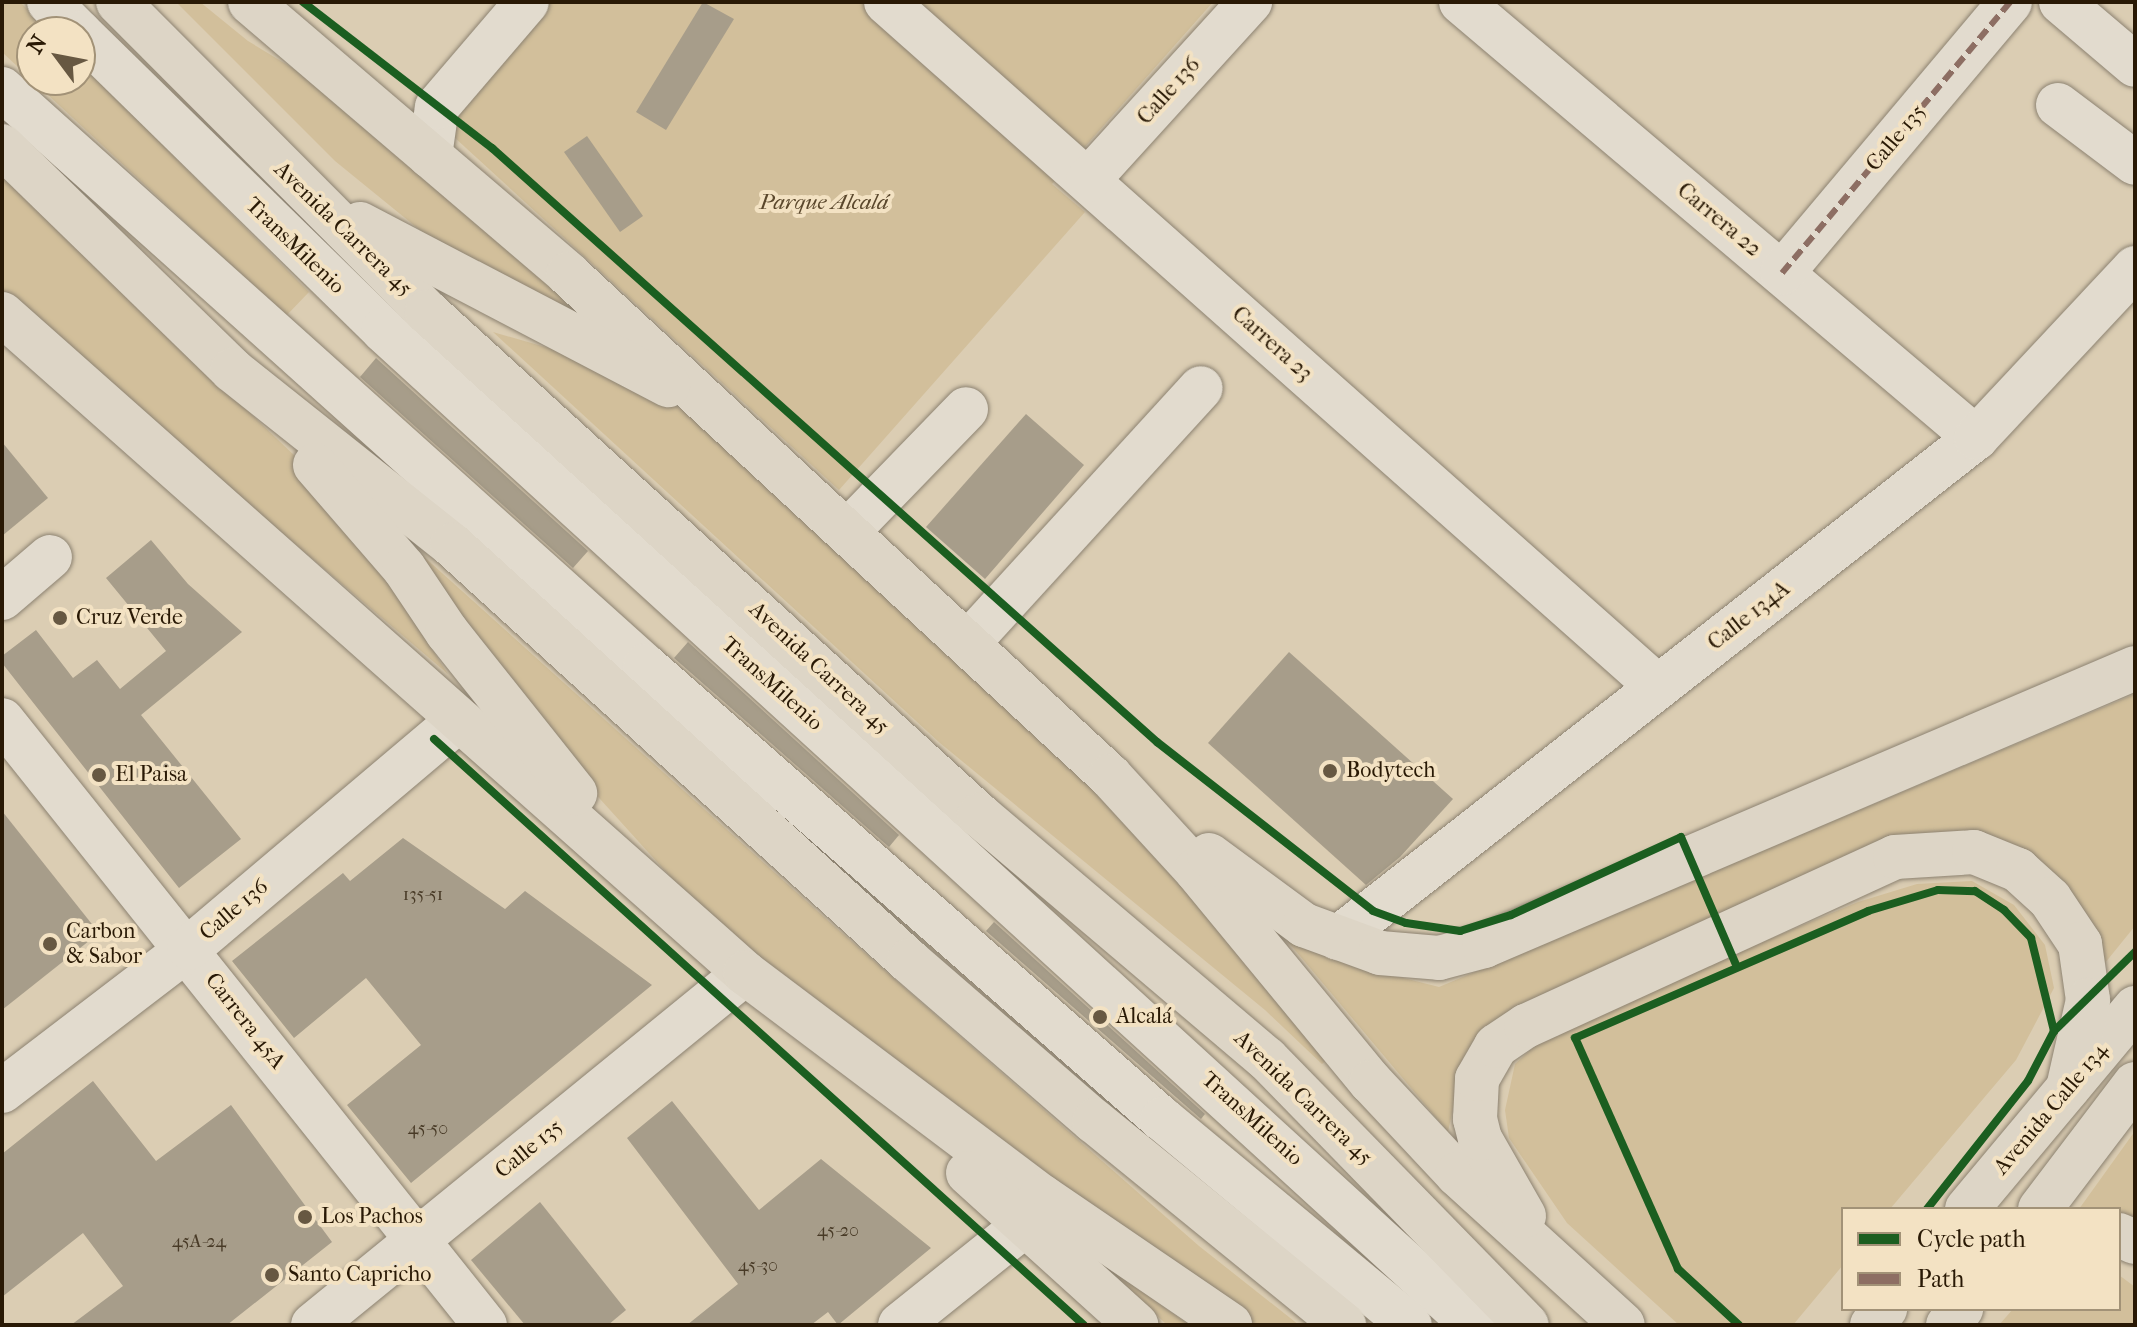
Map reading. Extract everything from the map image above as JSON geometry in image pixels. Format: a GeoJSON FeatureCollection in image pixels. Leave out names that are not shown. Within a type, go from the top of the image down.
{"type":"FeatureCollection","features":[{"type":"Feature","properties":{"kind":"main road","name":"Avenida Carrera 45"},"geometry":{"type":"LineString","coordinates":[[118,2],[302,191],[427,312],[979,815],[1267,1059],[1527,1325]]}},
{"type":"Feature","properties":{"kind":"main road"},"geometry":{"type":"LineString","coordinates":[[250,2],[568,274],[1110,776],[1196,870],[1371,1082],[1457,1174],[1623,1325]]}},
{"type":"Feature","properties":{"kind":"main road"},"geometry":{"type":"LineString","coordinates":[[2,146],[232,370],[404,568],[548,762],[672,909]]}},
{"type":"Feature","properties":{"kind":"main road"},"geometry":{"type":"LineString","coordinates":[[302,191],[725,419]]}},
{"type":"Feature","properties":{"kind":"main road"},"geometry":{"type":"LineString","coordinates":[[2,314],[745,973],[802,1019],[1041,1196],[1230,1325]]}},
{"type":"Feature","properties":{"kind":"main road"},"geometry":{"type":"LineString","coordinates":[[232,370],[452,545],[943,991],[1344,1325]]}},
{"type":"Feature","properties":{"kind":"main road"},"geometry":{"type":"LineString","coordinates":[[1110,776],[1259,895],[1304,925],[1406,959],[1439,958],[1484,946],[2135,668]]}},
{"type":"Feature","properties":{"kind":"main road"},"geometry":{"type":"LineString","coordinates":[[1551,1258],[1480,1139],[1477,1079],[1496,1046],[1526,1026],[1895,857],[1974,852],[2018,870],[2050,899],[2080,944],[2088,1000],[2068,1088]]}},
{"type":"Feature","properties":{"kind":"main road","name":"Avenida Calle 134"},"geometry":{"type":"LineString","coordinates":[[1969,1207],[2135,1008]]}},
{"type":"Feature","properties":{"kind":"main road"},"geometry":{"type":"LineString","coordinates":[[802,1019],[1136,1325]]}},
{"type":"Feature","properties":{"kind":"main road"},"geometry":{"type":"LineString","coordinates":[[2042,1207],[2135,1084]]}},
{"type":"Feature","properties":{"kind":"street"},"geometry":{"type":"LineString","coordinates":[[430,156],[437,107],[527,2]]}},
{"type":"Feature","properties":{"kind":"street","name":"Carrera 23"},"geometry":{"type":"LineString","coordinates":[[886,2],[1658,687]]}},
{"type":"Feature","properties":{"kind":"street","name":"Calle 136"},"geometry":{"type":"LineString","coordinates":[[1088,180],[1250,2]]}},
{"type":"Feature","properties":{"kind":"street","name":"Carrera 22"},"geometry":{"type":"LineString","coordinates":[[1461,2],[1976,438]]}},
{"type":"Feature","properties":{"kind":"street","name":"Calle 135"},"geometry":{"type":"LineString","coordinates":[[1782,273],[2010,2]]}},
{"type":"Feature","properties":{"kind":"street"},"geometry":{"type":"LineString","coordinates":[[2061,2],[2135,65]]}},
{"type":"Feature","properties":{"kind":"street","name":"TransMilenio"},"geometry":{"type":"LineString","coordinates":[[96,50],[383,330],[1473,1325]]}},
{"type":"Feature","properties":{"kind":"street"},"geometry":{"type":"LineString","coordinates":[[2,89],[645,666],[1162,1119],[1410,1325]]}},
{"type":"Feature","properties":{"kind":"street"},"geometry":{"type":"LineString","coordinates":[[2058,105],[2135,163]]}},
{"type":"Feature","properties":{"kind":"street"},"geometry":{"type":"LineString","coordinates":[[388,121],[437,107]]}},
{"type":"Feature","properties":{"kind":"street","name":"Calle 134A"},"geometry":{"type":"LineString","coordinates":[[1338,938],[1976,438],[2135,268]]}},
{"type":"Feature","properties":{"kind":"street"},"geometry":{"type":"LineString","coordinates":[[968,643],[1201,388]]}},
{"type":"Feature","properties":{"kind":"street"},"geometry":{"type":"LineString","coordinates":[[847,532],[966,409]]}},
{"type":"Feature","properties":{"kind":"street"},"geometry":{"type":"LineString","coordinates":[[2,598],[50,557]]}},
{"type":"Feature","properties":{"kind":"street","name":"Carrera 45A"},"geometry":{"type":"LineString","coordinates":[[2,720],[189,948],[485,1325]]}},
{"type":"Feature","properties":{"kind":"street","name":"Calle 136"},"geometry":{"type":"LineString","coordinates":[[2,1091],[189,948],[459,720]]}},
{"type":"Feature","properties":{"kind":"street","name":"Calle 135"},"geometry":{"type":"LineString","coordinates":[[313,1325],[745,973]]}},
{"type":"Feature","properties":{"kind":"street"},"geometry":{"type":"LineString","coordinates":[[900,1325],[1025,1225]]}},
{"type":"Feature","properties":{"kind":"green space"},"geometry":{"type":"Polygon","coordinates":[[[2,2],[20,2],[34,16],[16,16],[16,65],[2,52],[2,2]]]}},
{"type":"Feature","properties":{"kind":"green space"},"geometry":{"type":"Polygon","coordinates":[[[176,2],[200,2],[248,41],[304,75],[596,322],[453,257],[335,161],[176,2]]]}},
{"type":"Feature","properties":{"kind":"green space","name":"Parque Alcalá"},"geometry":{"type":"Polygon","coordinates":[[[548,2],[1213,2],[1052,184],[1085,212],[839,490],[442,126],[548,2]]]}},
{"type":"Feature","properties":{"kind":"green space"},"geometry":{"type":"Polygon","coordinates":[[[96,78],[309,292],[286,316],[49,96],[96,96],[96,78]]]}},
{"type":"Feature","properties":{"kind":"green space"},"geometry":{"type":"Polygon","coordinates":[[[2,176],[298,459],[368,550],[448,674],[2,295],[2,176]]]}},
{"type":"Feature","properties":{"kind":"green space"},"geometry":{"type":"Polygon","coordinates":[[[493,332],[552,349],[648,390],[705,423],[1082,772],[1329,1058],[1322,1064],[1265,1010],[940,743],[493,332]]]}},
{"type":"Feature","properties":{"kind":"green space"},"geometry":{"type":"Polygon","coordinates":[[[402,537],[834,926],[1199,1246],[1299,1325],[1257,1325],[862,1046],[677,884],[562,757],[402,537]]]}},
{"type":"Feature","properties":{"kind":"green space"},"geometry":{"type":"Polygon","coordinates":[[[2135,694],[2135,926],[2105,963],[2090,920],[1957,832],[1489,1031],[1464,1057],[1448,1132],[1273,924],[1349,964],[1439,987],[2135,694]]]}},
{"type":"Feature","properties":{"kind":"green space"},"geometry":{"type":"Polygon","coordinates":[[[1972,881],[2014,905],[2045,945],[2054,988],[2016,1060],[1892,1207],[1841,1207],[1841,1267],[1793,1325],[1679,1325],[1567,1223],[1509,1138],[1505,1110],[1515,1064],[1551,1031],[1858,902],[1917,884],[1972,881]]]}},
{"type":"Feature","properties":{"kind":"green space"},"geometry":{"type":"Polygon","coordinates":[[[2135,1131],[2135,1220],[2121,1219],[2121,1207],[2080,1207],[2135,1131]]]}},
{"type":"Feature","properties":{"kind":"green space"},"geometry":{"type":"Polygon","coordinates":[[[1102,1263],[1189,1325],[1167,1325],[1102,1263]]]}},
{"type":"Feature","properties":{"kind":"green space"},"geometry":{"type":"Polygon","coordinates":[[[2121,1276],[2135,1287],[2135,1325],[1999,1325],[2011,1311],[2121,1311],[2121,1276]]]}},
{"type":"Feature","properties":{"kind":"building"},"geometry":{"type":"Polygon","coordinates":[[[703,2],[734,19],[666,130],[636,112],[703,2]]]}},
{"type":"Feature","properties":{"kind":"building"},"geometry":{"type":"Polygon","coordinates":[[[587,136],[643,216],[620,232],[564,152],[587,136]]]}},
{"type":"Feature","properties":{"kind":"building"},"geometry":{"type":"Polygon","coordinates":[[[376,358],[588,551],[573,568],[360,377],[376,358]]]}},
{"type":"Feature","properties":{"kind":"building"},"geometry":{"type":"Polygon","coordinates":[[[1026,414],[1084,465],[985,579],[926,527],[1026,414]]]}},
{"type":"Feature","properties":{"kind":"building"},"geometry":{"type":"Polygon","coordinates":[[[2,442],[48,498],[2,536],[2,442]]]}},
{"type":"Feature","properties":{"kind":"building"},"geometry":{"type":"Polygon","coordinates":[[[151,540],[188,584],[242,632],[141,715],[241,839],[179,888],[2,663],[2,656],[36,630],[73,678],[97,660],[120,689],[166,651],[106,578],[151,540]]]}},
{"type":"Feature","properties":{"kind":"building"},"geometry":{"type":"Polygon","coordinates":[[[688,642],[899,835],[889,847],[674,658],[688,642]]]}},
{"type":"Feature","properties":{"kind":"building","name":"Bodytech"},"geometry":{"type":"Polygon","coordinates":[[[1289,652],[1453,799],[1400,857],[1366,885],[1208,743],[1289,652]]]}},
{"type":"Feature","properties":{"kind":"building"},"geometry":{"type":"Polygon","coordinates":[[[2,811],[99,933],[2,1010],[2,811]]]}},
{"type":"Feature","properties":{"kind":"building"},"geometry":{"type":"Polygon","coordinates":[[[403,838],[505,909],[525,891],[652,985],[411,1183],[347,1105],[421,1045],[366,978],[294,1038],[232,961],[343,873],[350,881],[403,838]]]}},
{"type":"Feature","properties":{"kind":"building"},"geometry":{"type":"Polygon","coordinates":[[[994,922],[1205,1114],[1201,1119],[986,931],[994,922]]]}},
{"type":"Feature","properties":{"kind":"building"},"geometry":{"type":"Polygon","coordinates":[[[93,1081],[156,1161],[231,1105],[332,1242],[227,1325],[71,1325],[123,1286],[83,1233],[2,1297],[2,1154],[93,1081]]]}},
{"type":"Feature","properties":{"kind":"building"},"geometry":{"type":"Polygon","coordinates":[[[672,1101],[759,1210],[821,1159],[931,1248],[838,1325],[828,1312],[811,1325],[687,1325],[738,1284],[627,1138],[672,1101]]]}},
{"type":"Feature","properties":{"kind":"building"},"geometry":{"type":"Polygon","coordinates":[[[540,1202],[626,1310],[608,1325],[525,1325],[471,1260],[540,1202]]]}},
{"type":"Feature","properties":{"kind":"marked path"},"geometry":{"type":"LineString","coordinates":[[1782,273],[2010,2]]}},
{"type":"Feature","properties":{"kind":"cycle path"},"geometry":{"type":"LineString","coordinates":[[303,2],[492,148],[1157,742],[1373,911],[1406,923],[1460,931],[1511,915],[1681,837],[1736,965]]}},
{"type":"Feature","properties":{"kind":"cycle path"},"geometry":{"type":"LineString","coordinates":[[434,739],[1084,1325]]}},
{"type":"Feature","properties":{"kind":"cycle path"},"geometry":{"type":"LineString","coordinates":[[1739,1325],[1678,1269],[1575,1038],[1868,911],[1938,890],[1975,891],[2004,910],[2031,938],[2054,1031],[2028,1081],[1929,1207]]}},
{"type":"Feature","properties":{"kind":"cycle path"},"geometry":{"type":"LineString","coordinates":[[2054,1031],[2135,952]]}},
{"type":"Feature","properties":{"kind":"place","name":"Cruz Verde"},"geometry":{"type":"Point","coordinates":[60,618]}},
{"type":"Feature","properties":{"kind":"place","name":"Bodytech"},"geometry":{"type":"Point","coordinates":[1330,771]}},
{"type":"Feature","properties":{"kind":"place","name":"El Paisa"},"geometry":{"type":"Point","coordinates":[99,775]}},
{"type":"Feature","properties":{"kind":"place","name":"Carbon & Sabor"},"geometry":{"type":"Point","coordinates":[50,944]}},
{"type":"Feature","properties":{"kind":"place","name":"Alcalá"},"geometry":{"type":"Point","coordinates":[1100,1017]}},
{"type":"Feature","properties":{"kind":"place","name":"Los Pachos"},"geometry":{"type":"Point","coordinates":[305,1217]}},
{"type":"Feature","properties":{"kind":"place","name":"Santo Capricho"},"geometry":{"type":"Point","coordinates":[272,1275]}}]}
